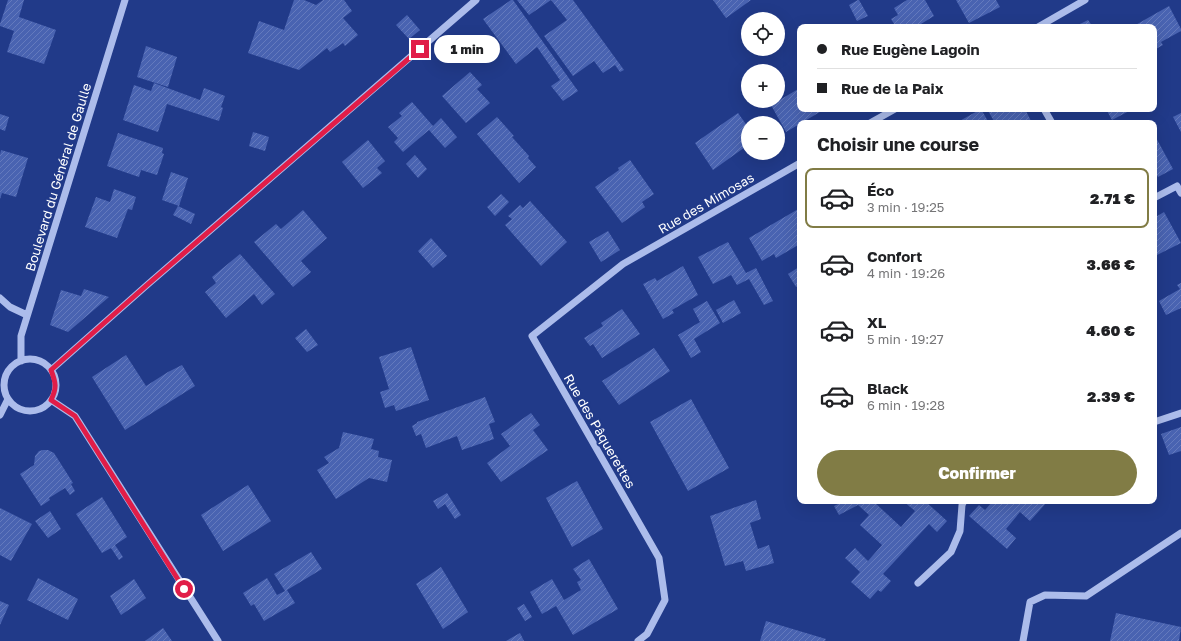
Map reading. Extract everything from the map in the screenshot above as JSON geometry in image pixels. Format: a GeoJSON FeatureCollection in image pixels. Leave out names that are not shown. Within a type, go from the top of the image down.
{"type":"FeatureCollection","features":[{"type":"Feature","properties":{"kind":"street","name":"Boulevard du Général de Gaulle"},"geometry":{"type":"LineString","coordinates":[[21,362],[21,336],[124,0]]}},
{"type":"Feature","properties":{"kind":"street"},"geometry":{"type":"LineString","coordinates":[[51,370],[476,0]]}},
{"type":"Feature","properties":{"kind":"street"},"geometry":{"type":"LineString","coordinates":[[1043,24],[1085,0]]}},
{"type":"Feature","properties":{"kind":"street"},"geometry":{"type":"LineString","coordinates":[[875,120],[890,112]]}},
{"type":"Feature","properties":{"kind":"street","name":"Rue des Mimosas"},"geometry":{"type":"LineString","coordinates":[[623,264],[797,165]]}},
{"type":"Feature","properties":{"kind":"street"},"geometry":{"type":"LineString","coordinates":[[1157,196],[1177,186],[1181,193]]}},
{"type":"Feature","properties":{"kind":"street","name":"Rue des Pâquerettes"},"geometry":{"type":"LineString","coordinates":[[623,264],[532,336],[658,558],[665,600],[647,634],[638,641]]}},
{"type":"Feature","properties":{"kind":"street"},"geometry":{"type":"LineString","coordinates":[[0,298],[10,307],[28,315]]}},
{"type":"Feature","properties":{"kind":"street"},"geometry":{"type":"LineString","coordinates":[[29,360],[45,364],[51,370],[55,380],[55,390],[51,400],[44,408],[33,411],[23,411],[13,405],[6,397],[4,387],[6,376],[11,367],[29,360]]}},
{"type":"Feature","properties":{"kind":"street"},"geometry":{"type":"LineString","coordinates":[[0,415],[8,399]]}},
{"type":"Feature","properties":{"kind":"street"},"geometry":{"type":"LineString","coordinates":[[51,400],[75,416],[218,641]]}},
{"type":"Feature","properties":{"kind":"street"},"geometry":{"type":"LineString","coordinates":[[1157,421],[1181,412]]}},
{"type":"Feature","properties":{"kind":"street"},"geometry":{"type":"LineString","coordinates":[[918,583],[951,552],[960,532],[962,504]]}},
{"type":"Feature","properties":{"kind":"street"},"geometry":{"type":"LineString","coordinates":[[1023,641],[1030,602],[1045,595],[1086,596],[1181,533]]}},
{"type":"Feature","properties":{"kind":"building"},"geometry":{"type":"Polygon","coordinates":[[[8,0],[24,0],[19,17],[56,30],[44,64],[7,52],[14,31],[0,26],[0,24],[8,0]]]}},
{"type":"Feature","properties":{"kind":"building"},"geometry":{"type":"Polygon","coordinates":[[[294,0],[304,0],[316,5],[323,0],[344,0],[352,11],[343,18],[358,35],[345,46],[343,43],[330,52],[327,48],[299,70],[248,53],[259,21],[284,30],[294,0]]]}},
{"type":"Feature","properties":{"kind":"building"},"geometry":{"type":"Polygon","coordinates":[[[513,0],[578,91],[563,101],[551,86],[560,80],[537,47],[516,64],[483,19],[513,0]]]}},
{"type":"Feature","properties":{"kind":"building"},"geometry":{"type":"Polygon","coordinates":[[[517,0],[551,0],[529,15],[517,0]]]}},
{"type":"Feature","properties":{"kind":"building"},"geometry":{"type":"Polygon","coordinates":[[[551,0],[573,0],[624,70],[620,72],[615,65],[603,73],[594,61],[573,76],[544,36],[567,20],[551,0]]]}},
{"type":"Feature","properties":{"kind":"building"},"geometry":{"type":"Polygon","coordinates":[[[713,0],[751,0],[726,18],[713,0]]]}},
{"type":"Feature","properties":{"kind":"building"},"geometry":{"type":"Polygon","coordinates":[[[858,0],[868,16],[857,21],[849,5],[858,0]]]}},
{"type":"Feature","properties":{"kind":"building"},"geometry":{"type":"Polygon","coordinates":[[[907,0],[925,0],[934,16],[921,24],[894,24],[891,19],[898,15],[894,8],[907,0]]]}},
{"type":"Feature","properties":{"kind":"building"},"geometry":{"type":"Polygon","coordinates":[[[956,0],[996,0],[1000,7],[969,23],[956,0]]]}},
{"type":"Feature","properties":{"kind":"building"},"geometry":{"type":"Polygon","coordinates":[[[1169,6],[1181,31],[1161,42],[1163,45],[1157,48],[1157,24],[1137,24],[1169,6]]]}},
{"type":"Feature","properties":{"kind":"building"},"geometry":{"type":"Polygon","coordinates":[[[407,15],[420,30],[409,39],[396,25],[407,15]]]}},
{"type":"Feature","properties":{"kind":"building"},"geometry":{"type":"Polygon","coordinates":[[[1088,20],[1091,24],[1080,24],[1088,20]]]}},
{"type":"Feature","properties":{"kind":"building"},"geometry":{"type":"Polygon","coordinates":[[[146,46],[177,57],[168,87],[137,77],[146,46]]]}},
{"type":"Feature","properties":{"kind":"building"},"geometry":{"type":"Polygon","coordinates":[[[470,72],[482,85],[477,89],[490,103],[466,123],[442,96],[470,72]]]}},
{"type":"Feature","properties":{"kind":"building"},"geometry":{"type":"Polygon","coordinates":[[[154,83],[200,100],[204,88],[225,96],[221,107],[223,108],[219,121],[167,104],[158,132],[123,120],[134,85],[151,91],[154,83]]]}},
{"type":"Feature","properties":{"kind":"building"},"geometry":{"type":"Polygon","coordinates":[[[797,90],[797,112],[820,112],[806,120],[797,120],[797,126],[786,132],[785,116],[777,116],[773,108],[785,108],[785,97],[797,90]]]}},
{"type":"Feature","properties":{"kind":"building"},"geometry":{"type":"Polygon","coordinates":[[[412,102],[433,126],[441,118],[457,137],[445,148],[429,130],[403,152],[394,142],[398,138],[388,127],[402,116],[399,113],[412,102]]]}},
{"type":"Feature","properties":{"kind":"building"},"geometry":{"type":"Polygon","coordinates":[[[976,112],[983,112],[987,120],[961,120],[976,112]]]}},
{"type":"Feature","properties":{"kind":"building"},"geometry":{"type":"Polygon","coordinates":[[[989,112],[1026,112],[1030,120],[993,120],[989,112]]]}},
{"type":"Feature","properties":{"kind":"building"},"geometry":{"type":"Polygon","coordinates":[[[1108,112],[1127,112],[1112,120],[1108,112]]]}},
{"type":"Feature","properties":{"kind":"building"},"geometry":{"type":"Polygon","coordinates":[[[738,113],[741,117],[741,150],[713,170],[695,143],[738,113]]]}},
{"type":"Feature","properties":{"kind":"building"},"geometry":{"type":"Polygon","coordinates":[[[1181,113],[1181,132],[1173,117],[1181,113]]]}},
{"type":"Feature","properties":{"kind":"building"},"geometry":{"type":"Polygon","coordinates":[[[0,114],[9,117],[5,131],[0,129],[0,114]]]}},
{"type":"Feature","properties":{"kind":"building"},"geometry":{"type":"Polygon","coordinates":[[[497,117],[514,136],[512,137],[529,156],[528,158],[536,167],[519,183],[477,134],[497,117]]]}},
{"type":"Feature","properties":{"kind":"building"},"geometry":{"type":"Polygon","coordinates":[[[253,132],[269,137],[265,151],[249,146],[253,132]]]}},
{"type":"Feature","properties":{"kind":"building"},"geometry":{"type":"Polygon","coordinates":[[[118,133],[163,148],[162,153],[164,154],[157,175],[141,170],[139,177],[107,166],[118,133]]]}},
{"type":"Feature","properties":{"kind":"building"},"geometry":{"type":"Polygon","coordinates":[[[368,140],[385,161],[377,168],[382,173],[363,188],[342,162],[368,140]]]}},
{"type":"Feature","properties":{"kind":"building"},"geometry":{"type":"Polygon","coordinates":[[[1157,140],[1173,169],[1158,177],[1157,175],[1157,140]]]}},
{"type":"Feature","properties":{"kind":"building"},"geometry":{"type":"Polygon","coordinates":[[[1,150],[28,158],[16,197],[2,193],[0,199],[1,150]]]}},
{"type":"Feature","properties":{"kind":"building"},"geometry":{"type":"Polygon","coordinates":[[[415,155],[427,169],[418,178],[406,164],[415,155]]]}},
{"type":"Feature","properties":{"kind":"building"},"geometry":{"type":"Polygon","coordinates":[[[630,160],[654,194],[642,202],[645,207],[622,223],[595,187],[630,160]]]}},
{"type":"Feature","properties":{"kind":"building"},"geometry":{"type":"Polygon","coordinates":[[[171,172],[188,178],[179,206],[162,200],[171,172]]]}},
{"type":"Feature","properties":{"kind":"building"},"geometry":{"type":"Polygon","coordinates":[[[114,189],[136,197],[132,210],[128,209],[117,238],[85,227],[96,197],[110,202],[114,189]]]}},
{"type":"Feature","properties":{"kind":"building"},"geometry":{"type":"Polygon","coordinates":[[[501,194],[509,202],[495,216],[487,207],[501,194]]]}},
{"type":"Feature","properties":{"kind":"building"},"geometry":{"type":"Polygon","coordinates":[[[530,201],[567,242],[541,266],[505,225],[512,219],[508,216],[520,205],[523,208],[530,201]]]}},
{"type":"Feature","properties":{"kind":"building"},"geometry":{"type":"Polygon","coordinates":[[[178,206],[195,214],[191,224],[173,215],[178,206]]]}},
{"type":"Feature","properties":{"kind":"building"},"geometry":{"type":"Polygon","coordinates":[[[303,210],[327,238],[301,261],[311,272],[293,287],[254,242],[276,224],[281,229],[303,210]]]}},
{"type":"Feature","properties":{"kind":"building"},"geometry":{"type":"Polygon","coordinates":[[[797,210],[797,246],[776,258],[774,254],[762,261],[749,238],[797,210]]]}},
{"type":"Feature","properties":{"kind":"building"},"geometry":{"type":"Polygon","coordinates":[[[1164,212],[1181,243],[1157,255],[1157,216],[1164,212]]]}},
{"type":"Feature","properties":{"kind":"building"},"geometry":{"type":"Polygon","coordinates":[[[608,231],[620,250],[601,262],[589,242],[608,231]]]}},
{"type":"Feature","properties":{"kind":"building"},"geometry":{"type":"Polygon","coordinates":[[[431,238],[447,256],[433,268],[418,251],[431,238]]]}},
{"type":"Feature","properties":{"kind":"building"},"geometry":{"type":"Polygon","coordinates":[[[728,242],[746,273],[756,268],[773,301],[764,305],[749,279],[737,285],[731,275],[713,284],[698,257],[728,242]]]}},
{"type":"Feature","properties":{"kind":"building"},"geometry":{"type":"Polygon","coordinates":[[[240,254],[275,294],[262,305],[254,294],[226,318],[205,292],[216,283],[212,277],[240,254]]]}},
{"type":"Feature","properties":{"kind":"building"},"geometry":{"type":"Polygon","coordinates":[[[683,266],[698,295],[672,310],[674,313],[663,319],[643,284],[655,278],[657,281],[683,266]]]}},
{"type":"Feature","properties":{"kind":"building"},"geometry":{"type":"Polygon","coordinates":[[[797,268],[797,286],[796,287],[788,274],[797,268]]]}},
{"type":"Feature","properties":{"kind":"building"},"geometry":{"type":"Polygon","coordinates":[[[1181,283],[1181,308],[1166,315],[1159,301],[1180,289],[1177,285],[1181,283]]]}},
{"type":"Feature","properties":{"kind":"building"},"geometry":{"type":"Polygon","coordinates":[[[84,289],[109,297],[68,332],[50,325],[61,290],[81,296],[84,289]]]}},
{"type":"Feature","properties":{"kind":"building"},"geometry":{"type":"Polygon","coordinates":[[[734,300],[741,313],[723,323],[716,310],[734,300]]]}},
{"type":"Feature","properties":{"kind":"building"},"geometry":{"type":"Polygon","coordinates":[[[707,301],[720,323],[694,339],[701,352],[691,358],[678,335],[700,322],[693,309],[707,301]]]}},
{"type":"Feature","properties":{"kind":"building"},"geometry":{"type":"Polygon","coordinates":[[[622,309],[640,334],[602,358],[593,344],[590,346],[584,338],[603,326],[601,323],[622,309]]]}},
{"type":"Feature","properties":{"kind":"building"},"geometry":{"type":"Polygon","coordinates":[[[306,329],[318,345],[307,352],[295,338],[306,329]]]}},
{"type":"Feature","properties":{"kind":"building"},"geometry":{"type":"Polygon","coordinates":[[[411,347],[429,400],[396,411],[394,405],[385,408],[380,392],[389,389],[379,357],[411,347]]]}},
{"type":"Feature","properties":{"kind":"building"},"geometry":{"type":"Polygon","coordinates":[[[654,348],[670,371],[619,405],[602,381],[654,348]]]}},
{"type":"Feature","properties":{"kind":"building"},"geometry":{"type":"Polygon","coordinates":[[[126,355],[146,386],[182,365],[195,386],[125,430],[92,377],[126,355]]]}},
{"type":"Feature","properties":{"kind":"building"},"geometry":{"type":"Polygon","coordinates":[[[485,397],[495,422],[489,424],[494,439],[462,450],[457,436],[426,448],[421,434],[416,436],[412,426],[417,422],[485,397]]]}},
{"type":"Feature","properties":{"kind":"building"},"geometry":{"type":"Polygon","coordinates":[[[691,399],[729,468],[688,491],[650,422],[691,399]]]}},
{"type":"Feature","properties":{"kind":"building"},"geometry":{"type":"Polygon","coordinates":[[[531,413],[540,425],[533,430],[548,450],[501,482],[487,463],[510,446],[501,434],[531,413]]]}},
{"type":"Feature","properties":{"kind":"building"},"geometry":{"type":"Polygon","coordinates":[[[1181,427],[1181,451],[1169,455],[1161,434],[1181,427]]]}},
{"type":"Feature","properties":{"kind":"building"},"geometry":{"type":"Polygon","coordinates":[[[343,432],[374,439],[371,449],[379,451],[378,457],[392,460],[387,482],[369,478],[336,499],[317,470],[329,463],[324,457],[339,448],[343,432]]]}},
{"type":"Feature","properties":{"kind":"building"},"geometry":{"type":"Polygon","coordinates":[[[48,450],[54,453],[73,483],[71,484],[75,491],[70,495],[65,488],[49,498],[50,500],[41,506],[20,474],[34,465],[35,456],[39,451],[48,450]]]}},
{"type":"Feature","properties":{"kind":"building"},"geometry":{"type":"Polygon","coordinates":[[[577,481],[603,529],[572,547],[546,498],[577,481]]]}},
{"type":"Feature","properties":{"kind":"building"},"geometry":{"type":"Polygon","coordinates":[[[248,485],[271,521],[223,551],[201,515],[248,485]]]}},
{"type":"Feature","properties":{"kind":"building"},"geometry":{"type":"Polygon","coordinates":[[[447,493],[461,515],[455,519],[445,504],[438,509],[433,501],[447,493]]]}},
{"type":"Feature","properties":{"kind":"building"},"geometry":{"type":"Polygon","coordinates":[[[102,497],[127,537],[115,545],[123,557],[119,560],[111,548],[102,553],[76,514],[102,497]]]}},
{"type":"Feature","properties":{"kind":"building"},"geometry":{"type":"Polygon","coordinates":[[[756,500],[761,519],[750,523],[758,549],[769,545],[774,563],[746,571],[743,561],[725,566],[710,516],[756,500]]]}},
{"type":"Feature","properties":{"kind":"building"},"geometry":{"type":"Polygon","coordinates":[[[838,504],[876,504],[901,527],[915,511],[907,504],[928,504],[947,521],[937,532],[929,524],[883,574],[891,581],[881,592],[878,590],[870,599],[851,582],[860,572],[845,558],[855,548],[868,561],[882,545],[860,525],[869,515],[858,505],[839,515],[834,506],[838,504]]]}},
{"type":"Feature","properties":{"kind":"building"},"geometry":{"type":"Polygon","coordinates":[[[990,504],[1045,504],[1030,521],[1020,512],[1006,529],[1016,538],[1007,549],[969,516],[979,505],[985,510],[990,504]]]}},
{"type":"Feature","properties":{"kind":"building"},"geometry":{"type":"Polygon","coordinates":[[[0,508],[32,524],[11,561],[0,555],[0,508]]]}},
{"type":"Feature","properties":{"kind":"building"},"geometry":{"type":"Polygon","coordinates":[[[50,511],[61,529],[48,538],[35,521],[50,511]]]}},
{"type":"Feature","properties":{"kind":"building"},"geometry":{"type":"Polygon","coordinates":[[[311,552],[322,569],[287,590],[295,603],[264,621],[254,604],[251,606],[243,593],[267,578],[277,595],[285,591],[274,574],[311,552]]]}},
{"type":"Feature","properties":{"kind":"building"},"geometry":{"type":"Polygon","coordinates":[[[589,559],[618,609],[573,635],[556,606],[542,614],[530,592],[552,579],[564,600],[581,590],[577,582],[581,580],[573,569],[589,559]]]}},
{"type":"Feature","properties":{"kind":"building"},"geometry":{"type":"Polygon","coordinates":[[[441,567],[468,612],[443,629],[416,584],[441,567]]]}},
{"type":"Feature","properties":{"kind":"building"},"geometry":{"type":"Polygon","coordinates":[[[38,578],[78,599],[68,620],[27,600],[38,578]]]}},
{"type":"Feature","properties":{"kind":"building"},"geometry":{"type":"Polygon","coordinates":[[[134,579],[146,598],[121,615],[110,596],[134,579]]]}},
{"type":"Feature","properties":{"kind":"building"},"geometry":{"type":"Polygon","coordinates":[[[0,601],[9,605],[0,625],[0,601]]]}},
{"type":"Feature","properties":{"kind":"building"},"geometry":{"type":"Polygon","coordinates":[[[524,604],[532,617],[525,621],[517,608],[524,604]]]}},
{"type":"Feature","properties":{"kind":"building"},"geometry":{"type":"Polygon","coordinates":[[[1116,613],[1181,627],[1179,641],[1110,641],[1116,613]]]}},
{"type":"Feature","properties":{"kind":"building"},"geometry":{"type":"Polygon","coordinates":[[[766,621],[826,639],[825,641],[760,641],[766,621]]]}},
{"type":"Feature","properties":{"kind":"building"},"geometry":{"type":"Polygon","coordinates":[[[163,628],[172,641],[145,641],[163,628]]]}},
{"type":"Feature","properties":{"kind":"building"},"geometry":{"type":"Polygon","coordinates":[[[520,633],[524,641],[506,641],[520,633]]]}},
{"type":"Feature","properties":{"kind":"route"},"geometry":{"type":"LineString","coordinates":[[184,589],[75,416],[51,400],[55,390],[55,380],[51,370],[420,49]]}}]}
